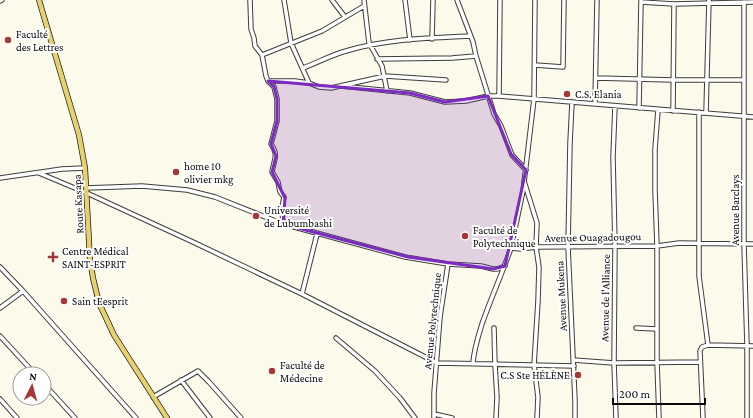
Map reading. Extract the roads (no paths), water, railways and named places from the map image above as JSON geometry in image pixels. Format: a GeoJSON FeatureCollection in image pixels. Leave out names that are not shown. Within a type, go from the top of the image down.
{"type":"FeatureCollection","features":[{"type":"Feature","properties":{"kind":"main road","name":"Route Kasapa"},"geometry":{"type":"LineString","coordinates":[[39,0],[79,135],[86,190],[90,260],[99,303],[114,335],[167,418]]}},
{"type":"Feature","properties":{"kind":"street"},"geometry":{"type":"LineString","coordinates":[[250,0],[251,29],[256,49],[260,50],[265,74],[268,81],[274,87],[277,99],[276,129],[271,141],[276,156],[272,172],[278,182],[280,192],[284,197],[282,207],[283,224]]}},
{"type":"Feature","properties":{"kind":"street"},"geometry":{"type":"LineString","coordinates":[[284,0],[291,43],[309,83]]}},
{"type":"Feature","properties":{"kind":"street"},"geometry":{"type":"LineString","coordinates":[[332,0],[345,16]]}},
{"type":"Feature","properties":{"kind":"street"},"geometry":{"type":"LineString","coordinates":[[364,0],[370,46],[382,66],[387,91]]}},
{"type":"Feature","properties":{"kind":"street"},"geometry":{"type":"LineString","coordinates":[[406,0],[410,40]]}},
{"type":"Feature","properties":{"kind":"street"},"geometry":{"type":"LineString","coordinates":[[432,39],[433,0]]}},
{"type":"Feature","properties":{"kind":"street"},"geometry":{"type":"LineString","coordinates":[[457,0],[474,46],[488,96],[511,154],[520,166],[526,170]]}},
{"type":"Feature","properties":{"kind":"street"},"geometry":{"type":"LineString","coordinates":[[499,96],[500,0]]}},
{"type":"Feature","properties":{"kind":"street"},"geometry":{"type":"LineString","coordinates":[[473,363],[474,348],[492,295],[511,248],[526,170],[534,99],[535,0]]}},
{"type":"Feature","properties":{"kind":"street"},"geometry":{"type":"LineString","coordinates":[[534,65],[563,67],[564,0]]}},
{"type":"Feature","properties":{"kind":"street"},"geometry":{"type":"LineString","coordinates":[[595,104],[597,0]]}},
{"type":"Feature","properties":{"kind":"street"},"geometry":{"type":"LineString","coordinates":[[640,108],[641,1],[674,4],[709,1],[753,2]]}},
{"type":"Feature","properties":{"kind":"street"},"geometry":{"type":"LineString","coordinates":[[706,113],[709,1]]}},
{"type":"Feature","properties":{"kind":"street","name":"Avenue Barclays"},"geometry":{"type":"LineString","coordinates":[[744,2],[744,244],[747,346],[747,418]]}},
{"type":"Feature","properties":{"kind":"street"},"geometry":{"type":"LineString","coordinates":[[673,111],[674,4]]}},
{"type":"Feature","properties":{"kind":"street"},"geometry":{"type":"LineString","coordinates":[[262,55],[322,31],[364,6]]}},
{"type":"Feature","properties":{"kind":"street"},"geometry":{"type":"LineString","coordinates":[[303,68],[346,51],[370,46],[410,40],[470,36]]}},
{"type":"Feature","properties":{"kind":"street"},"geometry":{"type":"LineString","coordinates":[[378,59],[452,58],[476,56]]}},
{"type":"Feature","properties":{"kind":"street"},"geometry":{"type":"LineString","coordinates":[[268,81],[295,81],[309,83],[319,87],[331,88],[385,76],[446,80]]}},
{"type":"Feature","properties":{"kind":"street"},"geometry":{"type":"LineString","coordinates":[[596,78],[744,80]]}},
{"type":"Feature","properties":{"kind":"street"},"geometry":{"type":"LineString","coordinates":[[341,86],[410,93],[433,100],[452,102],[488,96],[499,96],[753,117]]}},
{"type":"Feature","properties":{"kind":"street","name":"Avenue Mukena"},"geometry":{"type":"LineString","coordinates":[[572,102],[568,247],[575,418]]}},
{"type":"Feature","properties":{"kind":"street","name":"Avenue de l'Alliance"},"geometry":{"type":"LineString","coordinates":[[615,106],[613,157],[615,246],[614,363],[616,418]]}},
{"type":"Feature","properties":{"kind":"street"},"geometry":{"type":"LineString","coordinates":[[658,110],[655,169],[659,418]]}},
{"type":"Feature","properties":{"kind":"street"},"geometry":{"type":"LineString","coordinates":[[699,112],[699,276],[708,345]]}},
{"type":"Feature","properties":{"kind":"street"},"geometry":{"type":"LineString","coordinates":[[0,178],[62,169],[84,168]]}},
{"type":"Feature","properties":{"kind":"street"},"geometry":{"type":"LineString","coordinates":[[38,173],[86,190],[302,294],[437,363],[574,366]]}},
{"type":"Feature","properties":{"kind":"street"},"geometry":{"type":"LineString","coordinates":[[524,180],[537,223],[536,247],[538,273],[534,365],[538,397],[538,418]]}},
{"type":"Feature","properties":{"kind":"street","name":"Avenue Polytechnique"},"geometry":{"type":"LineString","coordinates":[[86,190],[142,186],[187,190],[215,197],[283,224],[318,234],[405,257],[448,264],[442,299],[434,393],[434,416]]}},
{"type":"Feature","properties":{"kind":"street"},"geometry":{"type":"LineString","coordinates":[[302,294],[318,234]]}},
{"type":"Feature","properties":{"kind":"street","name":"Avenue Ouagadougou"},"geometry":{"type":"LineString","coordinates":[[511,248],[657,246],[679,243],[753,244]]}},
{"type":"Feature","properties":{"kind":"street"},"geometry":{"type":"LineString","coordinates":[[448,264],[481,266],[497,269],[505,266]]}},
{"type":"Feature","properties":{"kind":"street"},"geometry":{"type":"LineString","coordinates":[[0,267],[134,417]]}},
{"type":"Feature","properties":{"kind":"street"},"geometry":{"type":"LineString","coordinates":[[0,308],[23,291]]}},
{"type":"Feature","properties":{"kind":"street"},"geometry":{"type":"LineString","coordinates":[[494,328],[497,397],[496,418]]}},
{"type":"Feature","properties":{"kind":"street"},"geometry":{"type":"LineString","coordinates":[[636,328],[657,329]]}},
{"type":"Feature","properties":{"kind":"street"},"geometry":{"type":"LineString","coordinates":[[0,336],[28,366]]}},
{"type":"Feature","properties":{"kind":"street"},"geometry":{"type":"LineString","coordinates":[[336,338],[375,371],[400,398],[415,418]]}},
{"type":"Feature","properties":{"kind":"street"},"geometry":{"type":"LineString","coordinates":[[703,418],[700,362],[701,349],[708,345],[753,346]]}},
{"type":"Feature","properties":{"kind":"street"},"geometry":{"type":"LineString","coordinates":[[573,360],[614,363],[700,362]]}},
{"type":"Feature","properties":{"kind":"street"},"geometry":{"type":"LineString","coordinates":[[153,396],[196,372],[200,372],[241,418]]}},
{"type":"Feature","properties":{"kind":"street"},"geometry":{"type":"LineString","coordinates":[[181,380],[210,418]]}},
{"type":"Feature","properties":{"kind":"street"},"geometry":{"type":"LineString","coordinates":[[52,393],[75,418]]}},
{"type":"Feature","properties":{"kind":"street"},"geometry":{"type":"LineString","coordinates":[[0,400],[17,418]]}},
{"type":"Feature","properties":{"kind":"street"},"geometry":{"type":"LineString","coordinates":[[434,416],[452,418]]}},
{"type":"Feature","properties":{"kind":"place","name":"Faculté des Lettres"},"geometry":{"type":"Point","coordinates":[8,40]}},
{"type":"Feature","properties":{"kind":"place","name":"C.S. Elania"},"geometry":{"type":"Point","coordinates":[567,94]}},
{"type":"Feature","properties":{"kind":"place","name":"home 10 olivier mkg"},"geometry":{"type":"Point","coordinates":[176,172]}},
{"type":"Feature","properties":{"kind":"place","name":"Université de Lubumbashi"},"geometry":{"type":"Point","coordinates":[256,216]}},
{"type":"Feature","properties":{"kind":"place","name":"Faculté de Polytechnique"},"geometry":{"type":"Point","coordinates":[465,236]}},
{"type":"Feature","properties":{"kind":"place","name":"Centre Médical SAINT-ESPRIT"},"geometry":{"type":"Point","coordinates":[53,257]}},
{"type":"Feature","properties":{"kind":"place","name":"Sain tEesprit"},"geometry":{"type":"Point","coordinates":[64,301]}},
{"type":"Feature","properties":{"kind":"place","name":"Faculté de Médecine"},"geometry":{"type":"Point","coordinates":[272,371]}},
{"type":"Feature","properties":{"kind":"place","name":"C.S Ste HÉLÈNE"},"geometry":{"type":"Point","coordinates":[578,375]}}]}
